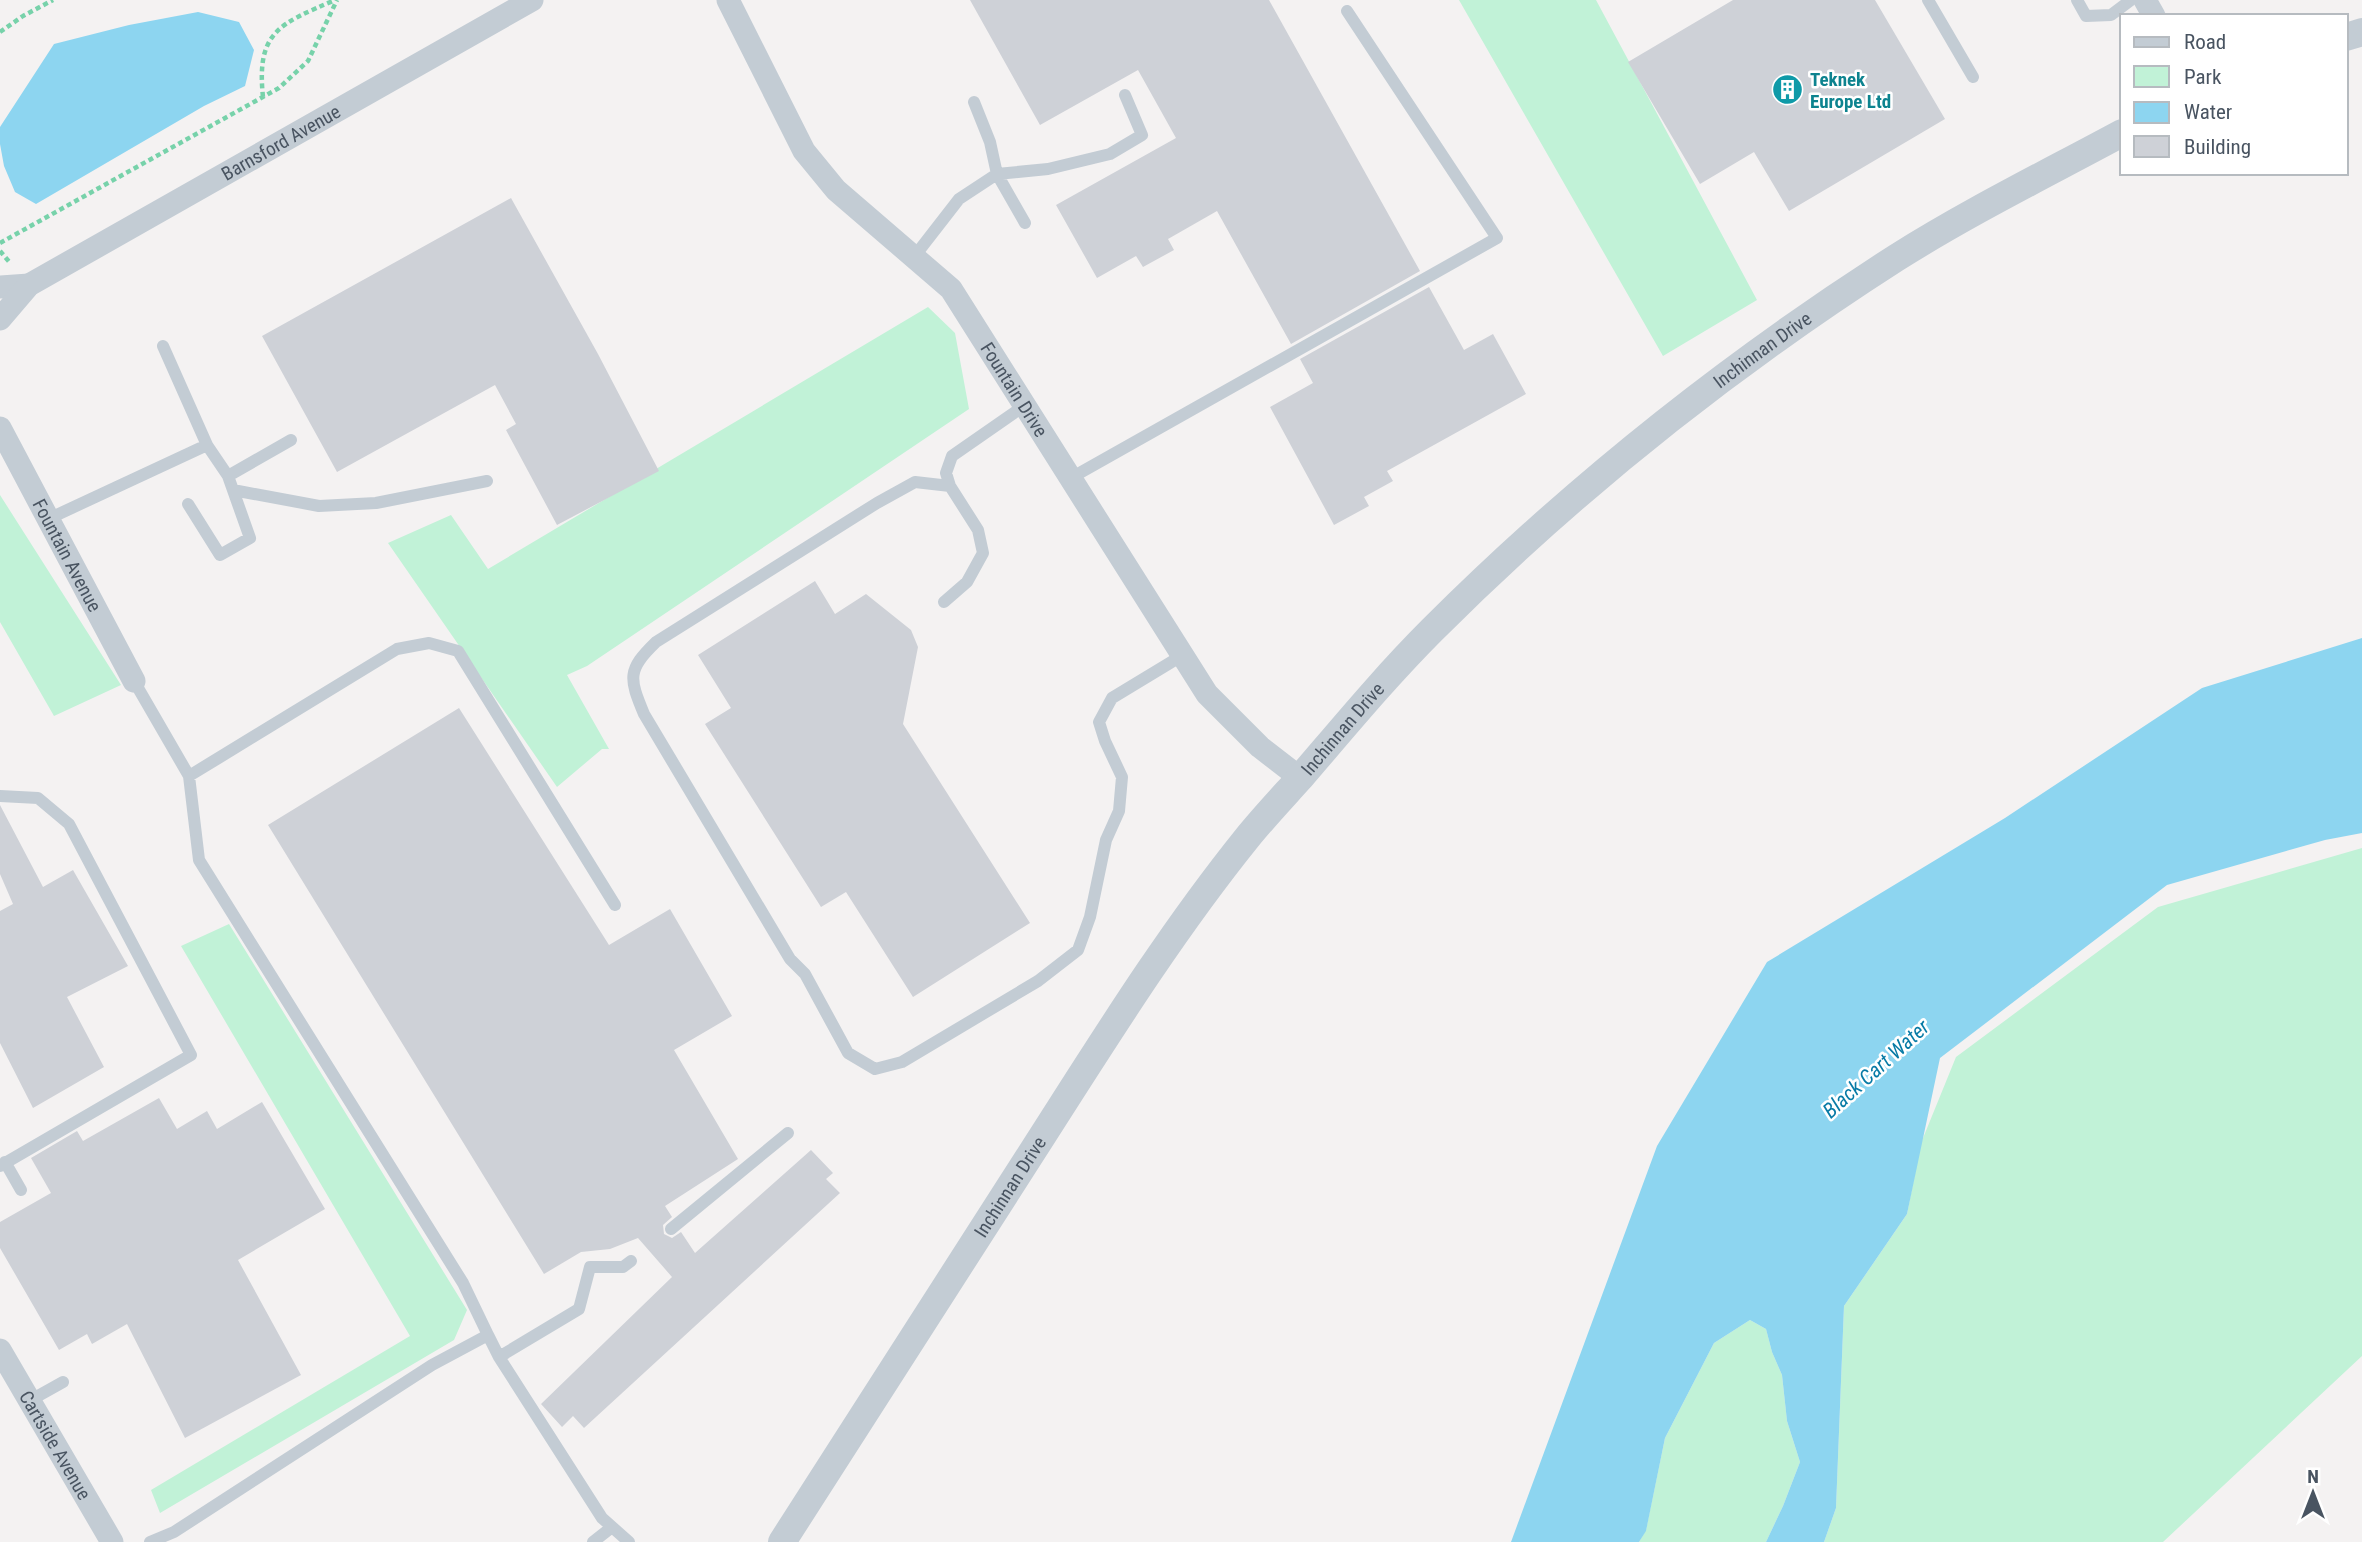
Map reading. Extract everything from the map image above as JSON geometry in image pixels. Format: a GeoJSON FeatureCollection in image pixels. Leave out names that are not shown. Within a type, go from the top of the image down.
{"type":"FeatureCollection","features":[{"type":"Feature","properties":{"kind":"street","name":"Barnsford Avenue"},"geometry":{"type":"LineString","coordinates":[[0,319],[29,285],[532,0]]}},
{"type":"Feature","properties":{"kind":"street","name":"Fountain Drive"},"geometry":{"type":"LineString","coordinates":[[726,1],[804,152],[836,190],[951,289],[1207,694],[1260,747],[1300,778]]}},
{"type":"Feature","properties":{"kind":"street","name":"Inchinnan Drive"},"geometry":{"type":"LineString","coordinates":[[782,1542],[1175,934],[1247,838],[1430,632],[1498,566],[1593,481],[1678,412],[1821,308],[1899,256],[2120,135]]}},
{"type":"Feature","properties":{"kind":"street","name":"Barnsford Avenue"},"geometry":{"type":"LineString","coordinates":[[0,287],[29,285]]}},
{"type":"Feature","properties":{"kind":"street","name":"Fountain Avenue"},"geometry":{"type":"LineString","coordinates":[[0,428],[134,681]]}},
{"type":"Feature","properties":{"kind":"street","name":"Cartside Avenue"},"geometry":{"type":"LineString","coordinates":[[0,1350],[112,1542]]}},
{"type":"Feature","properties":{"kind":"lane"},"geometry":{"type":"LineString","coordinates":[[1928,0],[1973,77]]}},
{"type":"Feature","properties":{"kind":"lane"},"geometry":{"type":"LineString","coordinates":[[2077,0],[2086,16],[2111,15],[2131,0]]}},
{"type":"Feature","properties":{"kind":"lane"},"geometry":{"type":"LineString","coordinates":[[1069,479],[1497,237],[1347,11]]}},
{"type":"Feature","properties":{"kind":"lane"},"geometry":{"type":"LineString","coordinates":[[914,257],[959,199],[997,174],[1048,169],[1110,155],[1142,135],[1125,95]]}},
{"type":"Feature","properties":{"kind":"lane"},"geometry":{"type":"LineString","coordinates":[[974,102],[990,142],[997,174],[1025,223]]}},
{"type":"Feature","properties":{"kind":"lane"},"geometry":{"type":"LineString","coordinates":[[163,346],[207,445],[228,476],[250,538],[220,555],[188,504]]}},
{"type":"Feature","properties":{"kind":"lane"},"geometry":{"type":"LineString","coordinates":[[944,602],[967,582],[984,553],[978,530],[950,486],[946,473],[952,456],[1024,406]]}},
{"type":"Feature","properties":{"kind":"lane"},"geometry":{"type":"LineString","coordinates":[[228,476],[291,440]]}},
{"type":"Feature","properties":{"kind":"lane"},"geometry":{"type":"LineString","coordinates":[[48,519],[207,445]]}},
{"type":"Feature","properties":{"kind":"lane"},"geometry":{"type":"LineString","coordinates":[[233,490],[319,506],[376,503],[486,481]]}},
{"type":"Feature","properties":{"kind":"lane"},"geometry":{"type":"LineString","coordinates":[[950,486],[915,482],[866,510],[656,642],[639,658],[631,684],[643,714],[790,960],[805,974],[848,1053],[875,1069],[902,1062],[1038,981],[1078,950],[1090,917],[1106,840],[1119,811],[1122,777],[1099,722],[1112,698],[1183,655]]}},
{"type":"Feature","properties":{"kind":"lane"},"geometry":{"type":"LineString","coordinates":[[189,776],[397,649],[429,643],[445,647],[458,651],[615,905]]}},
{"type":"Feature","properties":{"kind":"lane"},"geometry":{"type":"LineString","coordinates":[[134,681],[189,776],[199,860],[463,1283],[499,1356],[602,1518],[629,1542]]}},
{"type":"Feature","properties":{"kind":"lane"},"geometry":{"type":"LineString","coordinates":[[0,796],[38,798],[69,824],[191,1055],[3,1164],[21,1190]]}},
{"type":"Feature","properties":{"kind":"lane"},"geometry":{"type":"LineString","coordinates":[[671,1228],[788,1133]]}},
{"type":"Feature","properties":{"kind":"lane"},"geometry":{"type":"LineString","coordinates":[[499,1356],[579,1309],[590,1267],[623,1268],[631,1261]]}},
{"type":"Feature","properties":{"kind":"lane"},"geometry":{"type":"LineString","coordinates":[[150,1542],[177,1537],[432,1365],[488,1335]]}},
{"type":"Feature","properties":{"kind":"lane"},"geometry":{"type":"LineString","coordinates":[[29,1401],[63,1382]]}},
{"type":"Feature","properties":{"kind":"lane"},"geometry":{"type":"LineString","coordinates":[[593,1542],[612,1527]]}},
{"type":"Feature","properties":{"kind":"path"},"geometry":{"type":"LineString","coordinates":[[0,32],[52,0]]}},
{"type":"Feature","properties":{"kind":"path"},"geometry":{"type":"LineString","coordinates":[[263,97],[262,62],[265,46],[276,31],[336,0]]}},
{"type":"Feature","properties":{"kind":"path"},"geometry":{"type":"LineString","coordinates":[[0,243],[279,88],[308,61],[336,0]]}},
{"type":"Feature","properties":{"kind":"green space"},"geometry":{"type":"Polygon","coordinates":[[[1459,0],[1596,0],[1757,300],[1663,356],[1459,0]]]}},
{"type":"Feature","properties":{"kind":"green space"},"geometry":{"type":"Polygon","coordinates":[[[928,307],[955,333],[969,409],[587,666],[567,675],[609,749],[602,749],[557,787],[388,543],[451,515],[488,569],[928,307]]]}},
{"type":"Feature","properties":{"kind":"green space"},"geometry":{"type":"Polygon","coordinates":[[[0,495],[121,685],[54,716],[0,622],[0,495]]]}},
{"type":"Feature","properties":{"kind":"green space"},"geometry":{"type":"Polygon","coordinates":[[[2362,848],[2362,1356],[2163,1542],[1824,1542],[1836,1508],[1844,1306],[1907,1214],[1921,1143],[1956,1057],[2158,907],[2362,848]]]}},
{"type":"Feature","properties":{"kind":"green space"},"geometry":{"type":"Polygon","coordinates":[[[229,924],[467,1310],[454,1340],[160,1513],[151,1490],[410,1336],[181,946],[229,924]]]}},
{"type":"Feature","properties":{"kind":"green space"},"geometry":{"type":"Polygon","coordinates":[[[1750,1320],[1766,1329],[1782,1375],[1787,1421],[1800,1462],[1766,1542],[1639,1542],[1646,1530],[1665,1438],[1714,1343],[1750,1320]]]}},
{"type":"Feature","properties":{"kind":"water"},"geometry":{"type":"Polygon","coordinates":[[[198,12],[239,22],[254,50],[245,86],[204,106],[36,204],[15,192],[4,166],[0,127],[54,44],[129,25],[198,12]]]}},
{"type":"Feature","properties":{"kind":"water","name":"Black Cart Water"},"geometry":{"type":"Polygon","coordinates":[[[2362,638],[2362,833],[2325,840],[2167,885],[1940,1058],[1907,1214],[1844,1306],[1836,1508],[1824,1542],[1766,1542],[1800,1462],[1787,1421],[1782,1375],[1766,1329],[1750,1320],[1714,1343],[1665,1438],[1646,1531],[1639,1542],[1511,1542],[1657,1146],[1767,962],[2005,818],[2202,688],[2362,638]]]}},
{"type":"Feature","properties":{"kind":"building"},"geometry":{"type":"Polygon","coordinates":[[[970,0],[1269,0],[1420,271],[1291,344],[1217,211],[1168,239],[1174,250],[1143,267],[1136,256],[1097,278],[1056,205],[1176,138],[1138,70],[1040,125],[970,0]]]}},
{"type":"Feature","properties":{"kind":"building","name":"Teknek Europe Ltd"},"geometry":{"type":"Polygon","coordinates":[[[1733,0],[1875,0],[1945,119],[1789,211],[1754,152],[1700,184],[1628,62],[1733,0]]]}},
{"type":"Feature","properties":{"kind":"building"},"geometry":{"type":"Polygon","coordinates":[[[511,198],[598,354],[659,471],[557,525],[506,430],[516,424],[495,385],[337,472],[262,336],[511,198]]]}},
{"type":"Feature","properties":{"kind":"building"},"geometry":{"type":"Polygon","coordinates":[[[1429,287],[1464,350],[1493,334],[1526,394],[1387,471],[1393,481],[1364,497],[1369,506],[1334,525],[1270,407],[1313,383],[1300,359],[1429,287]]]}},
{"type":"Feature","properties":{"kind":"building"},"geometry":{"type":"Polygon","coordinates":[[[815,581],[835,614],[866,594],[911,630],[918,647],[903,724],[1030,923],[913,997],[846,892],[821,907],[705,724],[731,708],[698,655],[815,581]]]}},
{"type":"Feature","properties":{"kind":"building"},"geometry":{"type":"Polygon","coordinates":[[[459,708],[609,945],[670,909],[732,1016],[674,1050],[738,1159],[665,1206],[672,1217],[663,1225],[664,1234],[672,1238],[681,1232],[695,1253],[811,1150],[833,1173],[826,1179],[840,1193],[584,1428],[573,1416],[562,1427],[541,1404],[672,1277],[638,1238],[610,1249],[581,1252],[544,1274],[268,825],[459,708]]]}},
{"type":"Feature","properties":{"kind":"building"},"geometry":{"type":"Polygon","coordinates":[[[0,805],[43,887],[73,870],[128,966],[67,997],[104,1067],[33,1108],[0,1043],[0,911],[13,904],[0,874],[0,805]]]}},
{"type":"Feature","properties":{"kind":"building"},"geometry":{"type":"Polygon","coordinates":[[[159,1098],[177,1129],[207,1111],[217,1129],[262,1102],[325,1209],[238,1260],[301,1375],[185,1438],[127,1324],[92,1344],[87,1334],[59,1350],[0,1248],[0,1222],[51,1193],[31,1158],[77,1131],[83,1141],[159,1098]]]}},
{"type":"Feature","properties":{"kind":"place","name":"Teknek Europe Ltd"},"geometry":{"type":"Point","coordinates":[1787,90]}}]}
